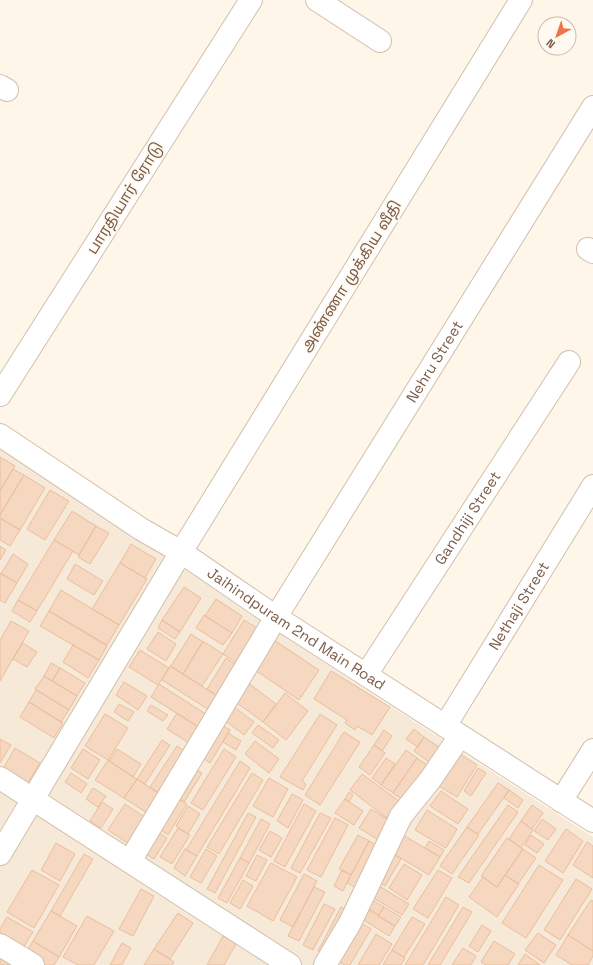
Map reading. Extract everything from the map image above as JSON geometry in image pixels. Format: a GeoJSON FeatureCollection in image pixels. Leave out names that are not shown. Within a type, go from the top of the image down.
{"type":"FeatureCollection","features":[{"type":"Feature","properties":{"kind":"street","name":"பாரதியார் ரோடு"},"geometry":{"type":"LineString","coordinates":[[0,395],[251,0]]}},
{"type":"Feature","properties":{"kind":"street","name":"அண்ணா முக்கிய வீதி"},"geometry":{"type":"LineString","coordinates":[[0,854],[181,552],[521,0]]}},
{"type":"Feature","properties":{"kind":"street"},"geometry":{"type":"LineString","coordinates":[[323,1],[380,41]]}},
{"type":"Feature","properties":{"kind":"street","name":"Nehru Street"},"geometry":{"type":"LineString","coordinates":[[130,861],[276,617],[593,107]]}},
{"type":"Feature","properties":{"kind":"street","name":"Gandhiji Street"},"geometry":{"type":"LineString","coordinates":[[366,675],[569,362]]}},
{"type":"Feature","properties":{"kind":"street","name":"Jaihindpuram 2nd Main Road"},"geometry":{"type":"LineString","coordinates":[[0,434],[141,530],[181,552],[276,617],[593,821]]}},
{"type":"Feature","properties":{"kind":"street","name":"Nethaji Street"},"geometry":{"type":"LineString","coordinates":[[325,965],[350,923],[401,816],[430,780],[453,731],[593,486]]}},
{"type":"Feature","properties":{"kind":"street"},"geometry":{"type":"LineString","coordinates":[[561,801],[593,750]]}},
{"type":"Feature","properties":{"kind":"street"},"geometry":{"type":"LineString","coordinates":[[0,778],[290,965]]}},
{"type":"Feature","properties":{"kind":"street"},"geometry":{"type":"LineString","coordinates":[[0,945],[33,965]]}},
{"type":"Feature","properties":{"kind":"shaded area"},"geometry":{"type":"Polygon","coordinates":[[[0,447],[376,697],[593,837],[593,965],[26,965],[0,948],[0,447]]]}},
{"type":"Feature","properties":{"kind":"building"},"geometry":{"type":"Polygon","coordinates":[[[0,457],[15,466],[0,491],[0,457]]]}},
{"type":"Feature","properties":{"kind":"building"},"geometry":{"type":"Polygon","coordinates":[[[13,469],[24,475],[0,515],[0,491],[13,469]]]}},
{"type":"Feature","properties":{"kind":"building"},"geometry":{"type":"Polygon","coordinates":[[[24,475],[45,488],[20,530],[0,518],[0,515],[24,475]]]}},
{"type":"Feature","properties":{"kind":"building"},"geometry":{"type":"Polygon","coordinates":[[[50,490],[69,501],[45,540],[27,529],[50,490]]]}},
{"type":"Feature","properties":{"kind":"building"},"geometry":{"type":"Polygon","coordinates":[[[72,511],[96,526],[79,555],[54,540],[72,511]]]}},
{"type":"Feature","properties":{"kind":"building"},"geometry":{"type":"Polygon","coordinates":[[[0,518],[20,530],[10,546],[0,540],[0,518]]]}},
{"type":"Feature","properties":{"kind":"building"},"geometry":{"type":"Polygon","coordinates":[[[96,526],[109,533],[90,564],[78,557],[96,526]]]}},
{"type":"Feature","properties":{"kind":"building"},"geometry":{"type":"Polygon","coordinates":[[[54,540],[73,551],[37,611],[18,600],[54,540]]]}},
{"type":"Feature","properties":{"kind":"building"},"geometry":{"type":"Polygon","coordinates":[[[131,544],[156,559],[145,578],[120,563],[131,544]]]}},
{"type":"Feature","properties":{"kind":"building"},"geometry":{"type":"Polygon","coordinates":[[[0,546],[6,550],[0,560],[0,546]]]}},
{"type":"Feature","properties":{"kind":"building"},"geometry":{"type":"Polygon","coordinates":[[[13,554],[28,564],[17,583],[1,574],[13,554]]]}},
{"type":"Feature","properties":{"kind":"building"},"geometry":{"type":"Polygon","coordinates":[[[120,563],[147,579],[119,625],[92,609],[120,563]]]}},
{"type":"Feature","properties":{"kind":"building"},"geometry":{"type":"Polygon","coordinates":[[[75,564],[103,581],[94,595],[67,579],[75,564]]]}},
{"type":"Feature","properties":{"kind":"building"},"geometry":{"type":"Polygon","coordinates":[[[0,573],[17,583],[5,603],[0,600],[0,573]]]}},
{"type":"Feature","properties":{"kind":"building"},"geometry":{"type":"Polygon","coordinates":[[[184,587],[201,598],[180,632],[162,620],[184,587]]]}},
{"type":"Feature","properties":{"kind":"building"},"geometry":{"type":"Polygon","coordinates":[[[61,590],[119,625],[107,645],[49,611],[61,590]]]}},
{"type":"Feature","properties":{"kind":"building"},"geometry":{"type":"Polygon","coordinates":[[[216,599],[242,616],[232,633],[205,616],[216,599]]]}},
{"type":"Feature","properties":{"kind":"building"},"geometry":{"type":"Polygon","coordinates":[[[18,600],[37,611],[30,622],[12,611],[18,600]]]}},
{"type":"Feature","properties":{"kind":"building"},"geometry":{"type":"Polygon","coordinates":[[[49,611],[107,646],[99,660],[40,626],[49,611]]]}},
{"type":"Feature","properties":{"kind":"building"},"geometry":{"type":"Polygon","coordinates":[[[204,615],[232,633],[223,645],[196,628],[204,615]]]}},
{"type":"Feature","properties":{"kind":"building"},"geometry":{"type":"Polygon","coordinates":[[[162,620],[180,632],[175,639],[158,628],[162,620]]]}},
{"type":"Feature","properties":{"kind":"building"},"geometry":{"type":"Polygon","coordinates":[[[244,620],[264,632],[242,666],[223,654],[244,620]]]}},
{"type":"Feature","properties":{"kind":"building"},"geometry":{"type":"Polygon","coordinates":[[[11,621],[29,631],[0,681],[0,640],[11,621]]]}},
{"type":"Feature","properties":{"kind":"building"},"geometry":{"type":"Polygon","coordinates":[[[158,632],[176,644],[166,661],[147,649],[158,632]]]}},
{"type":"Feature","properties":{"kind":"building"},"geometry":{"type":"Polygon","coordinates":[[[191,634],[203,642],[183,674],[171,666],[191,634]]]}},
{"type":"Feature","properties":{"kind":"building"},"geometry":{"type":"Polygon","coordinates":[[[271,638],[319,670],[299,700],[252,668],[271,638]]]}},
{"type":"Feature","properties":{"kind":"building"},"geometry":{"type":"Polygon","coordinates":[[[203,641],[223,654],[202,686],[183,674],[203,641]]]}},
{"type":"Feature","properties":{"kind":"building"},"geometry":{"type":"Polygon","coordinates":[[[23,643],[37,652],[27,667],[13,659],[23,643]]]}},
{"type":"Feature","properties":{"kind":"building"},"geometry":{"type":"Polygon","coordinates":[[[73,645],[99,660],[88,678],[63,662],[73,645]]]}},
{"type":"Feature","properties":{"kind":"building"},"geometry":{"type":"Polygon","coordinates":[[[140,650],[169,668],[158,685],[129,667],[140,650]]]}},
{"type":"Feature","properties":{"kind":"building"},"geometry":{"type":"Polygon","coordinates":[[[226,658],[242,669],[222,699],[207,689],[226,658]]]}},
{"type":"Feature","properties":{"kind":"building"},"geometry":{"type":"Polygon","coordinates":[[[51,663],[60,668],[52,681],[44,676],[51,663]]]}},
{"type":"Feature","properties":{"kind":"building"},"geometry":{"type":"Polygon","coordinates":[[[170,666],[222,699],[214,713],[162,680],[170,666]]]}},
{"type":"Feature","properties":{"kind":"building"},"geometry":{"type":"Polygon","coordinates":[[[60,668],[85,683],[77,696],[52,681],[60,668]]]}},
{"type":"Feature","properties":{"kind":"building"},"geometry":{"type":"Polygon","coordinates":[[[331,671],[390,707],[372,735],[357,726],[355,730],[345,723],[347,720],[314,699],[331,671]]]}},
{"type":"Feature","properties":{"kind":"building"},"geometry":{"type":"Polygon","coordinates":[[[44,676],[77,696],[69,710],[35,689],[44,676]]]}},
{"type":"Feature","properties":{"kind":"building"},"geometry":{"type":"Polygon","coordinates":[[[124,682],[147,696],[138,710],[116,695],[124,682]]]}},
{"type":"Feature","properties":{"kind":"building"},"geometry":{"type":"Polygon","coordinates":[[[247,682],[276,704],[263,722],[233,700],[247,682]]]}},
{"type":"Feature","properties":{"kind":"building"},"geometry":{"type":"Polygon","coordinates":[[[159,684],[212,718],[203,730],[151,697],[159,684]]]}},
{"type":"Feature","properties":{"kind":"building"},"geometry":{"type":"Polygon","coordinates":[[[36,690],[69,710],[61,722],[29,702],[36,690]]]}},
{"type":"Feature","properties":{"kind":"building"},"geometry":{"type":"Polygon","coordinates":[[[285,693],[308,711],[286,740],[263,722],[285,693]]]}},
{"type":"Feature","properties":{"kind":"building"},"geometry":{"type":"Polygon","coordinates":[[[29,702],[63,723],[54,738],[20,717],[29,702]]]}},
{"type":"Feature","properties":{"kind":"building"},"geometry":{"type":"Polygon","coordinates":[[[119,704],[134,712],[128,721],[114,712],[119,704]]]}},
{"type":"Feature","properties":{"kind":"building"},"geometry":{"type":"Polygon","coordinates":[[[151,705],[168,715],[163,721],[147,711],[151,705]]]}},
{"type":"Feature","properties":{"kind":"building"},"geometry":{"type":"Polygon","coordinates":[[[233,706],[254,722],[244,735],[223,719],[233,706]]]}},
{"type":"Feature","properties":{"kind":"building"},"geometry":{"type":"Polygon","coordinates":[[[177,713],[203,730],[194,746],[167,729],[177,713]]]}},
{"type":"Feature","properties":{"kind":"building"},"geometry":{"type":"Polygon","coordinates":[[[105,714],[128,728],[108,760],[85,746],[105,714]]]}},
{"type":"Feature","properties":{"kind":"building"},"geometry":{"type":"Polygon","coordinates":[[[320,714],[337,725],[302,781],[306,784],[303,790],[280,777],[320,714]]]}},
{"type":"Feature","properties":{"kind":"building"},"geometry":{"type":"Polygon","coordinates":[[[217,722],[230,730],[210,763],[197,754],[217,722]]]}},
{"type":"Feature","properties":{"kind":"building"},"geometry":{"type":"Polygon","coordinates":[[[258,725],[279,740],[273,748],[252,733],[258,725]]]}},
{"type":"Feature","properties":{"kind":"building"},"geometry":{"type":"Polygon","coordinates":[[[414,729],[424,737],[418,747],[406,739],[414,729]]]}},
{"type":"Feature","properties":{"kind":"building"},"geometry":{"type":"Polygon","coordinates":[[[384,730],[392,736],[382,751],[374,745],[384,730]]]}},
{"type":"Feature","properties":{"kind":"building"},"geometry":{"type":"Polygon","coordinates":[[[344,732],[360,742],[320,805],[305,795],[344,732]]]}},
{"type":"Feature","properties":{"kind":"building"},"geometry":{"type":"Polygon","coordinates":[[[228,733],[241,741],[236,750],[223,742],[228,733]]]}},
{"type":"Feature","properties":{"kind":"building"},"geometry":{"type":"Polygon","coordinates":[[[424,737],[442,749],[432,764],[414,751],[424,737]]]}},
{"type":"Feature","properties":{"kind":"building"},"geometry":{"type":"Polygon","coordinates":[[[0,739],[11,745],[0,763],[0,739]]]}},
{"type":"Feature","properties":{"kind":"building"},"geometry":{"type":"Polygon","coordinates":[[[162,740],[170,745],[145,784],[137,779],[162,740]]]}},
{"type":"Feature","properties":{"kind":"building"},"geometry":{"type":"Polygon","coordinates":[[[255,741],[279,759],[269,773],[245,754],[255,741]]]}},
{"type":"Feature","properties":{"kind":"building"},"geometry":{"type":"Polygon","coordinates":[[[374,745],[385,753],[370,775],[359,767],[374,745]]]}},
{"type":"Feature","properties":{"kind":"building"},"geometry":{"type":"Polygon","coordinates":[[[177,746],[191,755],[164,797],[150,787],[177,746]]]}},
{"type":"Feature","properties":{"kind":"building"},"geometry":{"type":"Polygon","coordinates":[[[15,748],[40,763],[24,789],[0,774],[15,748]]]}},
{"type":"Feature","properties":{"kind":"building"},"geometry":{"type":"Polygon","coordinates":[[[83,749],[100,760],[88,779],[71,768],[83,749]]]}},
{"type":"Feature","properties":{"kind":"building"},"geometry":{"type":"Polygon","coordinates":[[[117,749],[141,764],[133,777],[109,761],[117,749]]]}},
{"type":"Feature","properties":{"kind":"building"},"geometry":{"type":"Polygon","coordinates":[[[224,749],[236,757],[203,810],[191,803],[224,749]]]}},
{"type":"Feature","properties":{"kind":"building"},"geometry":{"type":"Polygon","coordinates":[[[406,750],[417,758],[393,793],[381,785],[406,750]]]}},
{"type":"Feature","properties":{"kind":"building"},"geometry":{"type":"Polygon","coordinates":[[[460,754],[477,765],[457,797],[439,786],[460,754]]]}},
{"type":"Feature","properties":{"kind":"building"},"geometry":{"type":"Polygon","coordinates":[[[386,758],[395,764],[381,785],[372,778],[386,758]]]}},
{"type":"Feature","properties":{"kind":"building"},"geometry":{"type":"Polygon","coordinates":[[[417,758],[430,767],[406,802],[393,793],[417,758]]]}},
{"type":"Feature","properties":{"kind":"building"},"geometry":{"type":"Polygon","coordinates":[[[108,760],[137,779],[124,798],[95,780],[108,760]]]}},
{"type":"Feature","properties":{"kind":"building"},"geometry":{"type":"Polygon","coordinates":[[[240,761],[250,768],[197,856],[186,850],[240,761]]]}},
{"type":"Feature","properties":{"kind":"building"},"geometry":{"type":"Polygon","coordinates":[[[191,767],[202,773],[184,802],[173,795],[191,767]]]}},
{"type":"Feature","properties":{"kind":"building"},"geometry":{"type":"Polygon","coordinates":[[[478,768],[486,773],[471,796],[464,791],[478,768]]]}},
{"type":"Feature","properties":{"kind":"building"},"geometry":{"type":"Polygon","coordinates":[[[71,773],[87,784],[81,793],[65,782],[71,773]]]}},
{"type":"Feature","properties":{"kind":"building"},"geometry":{"type":"Polygon","coordinates":[[[252,773],[263,780],[219,854],[207,847],[252,773]]]}},
{"type":"Feature","properties":{"kind":"building"},"geometry":{"type":"Polygon","coordinates":[[[362,774],[403,804],[391,821],[350,790],[362,774]]]}},
{"type":"Feature","properties":{"kind":"building"},"geometry":{"type":"Polygon","coordinates":[[[269,778],[288,789],[273,817],[253,806],[269,778]]]}},
{"type":"Feature","properties":{"kind":"building"},"geometry":{"type":"Polygon","coordinates":[[[137,779],[164,797],[152,816],[124,798],[137,779]]]}},
{"type":"Feature","properties":{"kind":"building"},"geometry":{"type":"Polygon","coordinates":[[[498,783],[509,790],[478,834],[467,827],[498,783]]]}},
{"type":"Feature","properties":{"kind":"building"},"geometry":{"type":"Polygon","coordinates":[[[93,788],[106,796],[98,807],[86,799],[93,788]]]}},
{"type":"Feature","properties":{"kind":"building"},"geometry":{"type":"Polygon","coordinates":[[[509,790],[523,800],[518,808],[504,798],[509,790]]]}},
{"type":"Feature","properties":{"kind":"building"},"geometry":{"type":"Polygon","coordinates":[[[441,791],[468,809],[458,824],[430,806],[441,791]]]}},
{"type":"Feature","properties":{"kind":"building"},"geometry":{"type":"Polygon","coordinates":[[[349,792],[353,795],[349,802],[345,799],[349,792]]]}},
{"type":"Feature","properties":{"kind":"building"},"geometry":{"type":"Polygon","coordinates":[[[292,794],[303,800],[288,828],[277,821],[292,794]]]}},
{"type":"Feature","properties":{"kind":"building"},"geometry":{"type":"Polygon","coordinates":[[[173,795],[187,804],[168,835],[155,826],[173,795]]]}},
{"type":"Feature","properties":{"kind":"building"},"geometry":{"type":"Polygon","coordinates":[[[345,799],[363,811],[354,825],[335,813],[345,799]]]}},
{"type":"Feature","properties":{"kind":"building"},"geometry":{"type":"Polygon","coordinates":[[[102,802],[113,809],[101,828],[90,821],[102,802]]]}},
{"type":"Feature","properties":{"kind":"building"},"geometry":{"type":"Polygon","coordinates":[[[125,804],[149,820],[132,846],[108,830],[125,804]]]}},
{"type":"Feature","properties":{"kind":"building"},"geometry":{"type":"Polygon","coordinates":[[[304,804],[316,811],[285,867],[274,861],[304,804]]]}},
{"type":"Feature","properties":{"kind":"building"},"geometry":{"type":"Polygon","coordinates":[[[508,805],[518,812],[469,883],[458,877],[508,805]]]}},
{"type":"Feature","properties":{"kind":"building"},"geometry":{"type":"Polygon","coordinates":[[[532,805],[543,813],[532,829],[521,821],[532,805]]]}},
{"type":"Feature","properties":{"kind":"building"},"geometry":{"type":"Polygon","coordinates":[[[188,806],[200,814],[188,834],[176,826],[188,806]]]}},
{"type":"Feature","properties":{"kind":"building"},"geometry":{"type":"Polygon","coordinates":[[[371,809],[392,822],[380,841],[359,828],[371,809]]]}},
{"type":"Feature","properties":{"kind":"building"},"geometry":{"type":"Polygon","coordinates":[[[427,810],[457,829],[446,848],[415,830],[427,810]]]}},
{"type":"Feature","properties":{"kind":"building"},"geometry":{"type":"Polygon","coordinates":[[[248,813],[256,817],[215,893],[207,889],[248,813]]]}},
{"type":"Feature","properties":{"kind":"building"},"geometry":{"type":"Polygon","coordinates":[[[320,813],[331,818],[300,873],[291,868],[320,813]]]}},
{"type":"Feature","properties":{"kind":"building"},"geometry":{"type":"Polygon","coordinates":[[[335,818],[348,825],[321,877],[307,870],[335,818]]]}},
{"type":"Feature","properties":{"kind":"building"},"geometry":{"type":"Polygon","coordinates":[[[261,819],[270,824],[249,863],[240,858],[261,819]]]}},
{"type":"Feature","properties":{"kind":"building"},"geometry":{"type":"Polygon","coordinates":[[[542,819],[556,829],[548,840],[534,831],[542,819]]]}},
{"type":"Feature","properties":{"kind":"building"},"geometry":{"type":"Polygon","coordinates":[[[521,821],[533,830],[521,848],[509,839],[521,821]]]}},
{"type":"Feature","properties":{"kind":"building"},"geometry":{"type":"Polygon","coordinates":[[[467,827],[479,835],[452,874],[440,866],[467,827]]]}},
{"type":"Feature","properties":{"kind":"building"},"geometry":{"type":"Polygon","coordinates":[[[178,828],[190,835],[172,864],[160,857],[178,828]]]}},
{"type":"Feature","properties":{"kind":"building"},"geometry":{"type":"Polygon","coordinates":[[[566,829],[583,841],[563,873],[545,861],[566,829]]]}},
{"type":"Feature","properties":{"kind":"building"},"geometry":{"type":"Polygon","coordinates":[[[154,830],[167,838],[154,859],[141,851],[154,830]]]}},
{"type":"Feature","properties":{"kind":"building"},"geometry":{"type":"Polygon","coordinates":[[[270,831],[282,838],[271,857],[259,850],[270,831]]]}},
{"type":"Feature","properties":{"kind":"building"},"geometry":{"type":"Polygon","coordinates":[[[400,833],[440,857],[429,875],[389,851],[400,833]]]}},
{"type":"Feature","properties":{"kind":"building"},"geometry":{"type":"Polygon","coordinates":[[[358,835],[369,841],[351,875],[339,869],[358,835]]]}},
{"type":"Feature","properties":{"kind":"building"},"geometry":{"type":"Polygon","coordinates":[[[531,835],[544,844],[537,853],[525,845],[531,835]]]}},
{"type":"Feature","properties":{"kind":"building"},"geometry":{"type":"Polygon","coordinates":[[[507,838],[523,849],[497,887],[481,876],[507,838]]]}},
{"type":"Feature","properties":{"kind":"building"},"geometry":{"type":"Polygon","coordinates":[[[369,841],[380,847],[358,889],[347,883],[369,841]]]}},
{"type":"Feature","properties":{"kind":"building"},"geometry":{"type":"Polygon","coordinates":[[[429,841],[444,850],[440,857],[425,848],[429,841]]]}},
{"type":"Feature","properties":{"kind":"building"},"geometry":{"type":"Polygon","coordinates":[[[587,842],[593,846],[593,878],[573,865],[587,842]]]}},
{"type":"Feature","properties":{"kind":"building"},"geometry":{"type":"Polygon","coordinates":[[[56,843],[75,854],[60,881],[41,870],[56,843]]]}},
{"type":"Feature","properties":{"kind":"building"},"geometry":{"type":"Polygon","coordinates":[[[185,849],[197,856],[185,876],[174,868],[185,849]]]}},
{"type":"Feature","properties":{"kind":"building"},"geometry":{"type":"Polygon","coordinates":[[[206,849],[217,856],[201,883],[190,877],[206,849]]]}},
{"type":"Feature","properties":{"kind":"building"},"geometry":{"type":"Polygon","coordinates":[[[523,849],[536,858],[518,884],[505,875],[523,849]]]}},
{"type":"Feature","properties":{"kind":"building"},"geometry":{"type":"Polygon","coordinates":[[[389,851],[401,859],[385,886],[373,878],[389,851]]]}},
{"type":"Feature","properties":{"kind":"building"},"geometry":{"type":"Polygon","coordinates":[[[84,854],[93,859],[60,916],[51,911],[84,854]]]}},
{"type":"Feature","properties":{"kind":"building"},"geometry":{"type":"Polygon","coordinates":[[[257,855],[267,860],[256,881],[246,876],[257,855]]]}},
{"type":"Feature","properties":{"kind":"building"},"geometry":{"type":"Polygon","coordinates":[[[240,858],[249,863],[227,903],[218,898],[240,858]]]}},
{"type":"Feature","properties":{"kind":"building"},"geometry":{"type":"Polygon","coordinates":[[[271,863],[297,877],[273,921],[247,906],[271,863]]]}},
{"type":"Feature","properties":{"kind":"building"},"geometry":{"type":"Polygon","coordinates":[[[404,864],[422,875],[407,900],[389,888],[404,864]]]}},
{"type":"Feature","properties":{"kind":"building"},"geometry":{"type":"Polygon","coordinates":[[[539,865],[563,880],[526,938],[502,923],[539,865]]]}},
{"type":"Feature","properties":{"kind":"building"},"geometry":{"type":"Polygon","coordinates":[[[32,870],[59,885],[34,928],[7,912],[32,870]]]}},
{"type":"Feature","properties":{"kind":"building"},"geometry":{"type":"Polygon","coordinates":[[[342,870],[351,875],[343,891],[334,886],[342,870]]]}},
{"type":"Feature","properties":{"kind":"building"},"geometry":{"type":"Polygon","coordinates":[[[438,870],[452,878],[428,918],[413,909],[438,870]]]}},
{"type":"Feature","properties":{"kind":"building"},"geometry":{"type":"Polygon","coordinates":[[[304,874],[317,881],[293,927],[280,920],[304,874]]]}},
{"type":"Feature","properties":{"kind":"building"},"geometry":{"type":"Polygon","coordinates":[[[505,875],[519,884],[497,917],[469,897],[483,877],[497,887],[505,875]]]}},
{"type":"Feature","properties":{"kind":"building"},"geometry":{"type":"Polygon","coordinates":[[[576,879],[592,889],[560,940],[544,930],[576,879]]]}},
{"type":"Feature","properties":{"kind":"building"},"geometry":{"type":"Polygon","coordinates":[[[243,880],[253,886],[240,909],[230,903],[243,880]]]}},
{"type":"Feature","properties":{"kind":"building"},"geometry":{"type":"Polygon","coordinates":[[[374,883],[409,904],[402,915],[367,894],[374,883]]]}},
{"type":"Feature","properties":{"kind":"building"},"geometry":{"type":"Polygon","coordinates":[[[314,887],[325,892],[299,941],[288,936],[314,887]]]}},
{"type":"Feature","properties":{"kind":"building"},"geometry":{"type":"Polygon","coordinates":[[[141,889],[154,896],[133,936],[119,929],[141,889]]]}},
{"type":"Feature","properties":{"kind":"building"},"geometry":{"type":"Polygon","coordinates":[[[367,897],[384,907],[379,915],[363,905],[367,897]]]}},
{"type":"Feature","properties":{"kind":"building"},"geometry":{"type":"Polygon","coordinates":[[[446,897],[459,905],[423,965],[405,965],[446,897]]]}},
{"type":"Feature","properties":{"kind":"building"},"geometry":{"type":"Polygon","coordinates":[[[591,900],[593,901],[593,951],[568,935],[591,900]]]}},
{"type":"Feature","properties":{"kind":"building"},"geometry":{"type":"Polygon","coordinates":[[[324,904],[335,909],[313,950],[303,945],[324,904]]]}},
{"type":"Feature","properties":{"kind":"building"},"geometry":{"type":"Polygon","coordinates":[[[341,907],[350,912],[327,955],[318,951],[341,907]]]}},
{"type":"Feature","properties":{"kind":"building"},"geometry":{"type":"Polygon","coordinates":[[[384,907],[401,917],[395,926],[378,916],[384,907]]]}},
{"type":"Feature","properties":{"kind":"building"},"geometry":{"type":"Polygon","coordinates":[[[463,907],[472,912],[440,965],[428,965],[463,907]]]}},
{"type":"Feature","properties":{"kind":"building"},"geometry":{"type":"Polygon","coordinates":[[[365,908],[395,926],[389,936],[359,917],[365,908]]]}},
{"type":"Feature","properties":{"kind":"building"},"geometry":{"type":"Polygon","coordinates":[[[51,911],[77,926],[59,957],[33,941],[51,911]]]}},
{"type":"Feature","properties":{"kind":"building"},"geometry":{"type":"Polygon","coordinates":[[[178,913],[193,923],[170,959],[154,949],[178,913]]]}},
{"type":"Feature","properties":{"kind":"building"},"geometry":{"type":"Polygon","coordinates":[[[87,916],[114,931],[94,965],[78,965],[63,957],[87,916]]]}},
{"type":"Feature","properties":{"kind":"building"},"geometry":{"type":"Polygon","coordinates":[[[7,917],[33,932],[21,951],[0,938],[0,929],[7,917]]]}},
{"type":"Feature","properties":{"kind":"building"},"geometry":{"type":"Polygon","coordinates":[[[412,917],[425,924],[404,957],[392,950],[412,917]]]}},
{"type":"Feature","properties":{"kind":"building"},"geometry":{"type":"Polygon","coordinates":[[[357,920],[371,929],[350,965],[345,965],[334,959],[357,920]]]}},
{"type":"Feature","properties":{"kind":"building"},"geometry":{"type":"Polygon","coordinates":[[[482,925],[491,931],[478,952],[469,946],[482,925]]]}},
{"type":"Feature","properties":{"kind":"building"},"geometry":{"type":"Polygon","coordinates":[[[538,933],[556,945],[544,963],[525,950],[538,933]]]}},
{"type":"Feature","properties":{"kind":"building"},"geometry":{"type":"Polygon","coordinates":[[[376,934],[392,944],[379,965],[358,965],[376,934]]]}},
{"type":"Feature","properties":{"kind":"building"},"geometry":{"type":"Polygon","coordinates":[[[568,935],[593,951],[593,956],[588,965],[572,965],[556,955],[568,935]]]}},
{"type":"Feature","properties":{"kind":"building"},"geometry":{"type":"Polygon","coordinates":[[[223,936],[236,944],[224,965],[207,965],[223,936]]]}},
{"type":"Feature","properties":{"kind":"building"},"geometry":{"type":"Polygon","coordinates":[[[33,941],[59,957],[54,965],[37,965],[24,957],[33,941]]]}},
{"type":"Feature","properties":{"kind":"building"},"geometry":{"type":"Polygon","coordinates":[[[494,941],[515,954],[508,965],[486,965],[481,962],[494,941]]]}},
{"type":"Feature","properties":{"kind":"building"},"geometry":{"type":"Polygon","coordinates":[[[122,943],[131,948],[122,965],[110,965],[122,943]]]}},
{"type":"Feature","properties":{"kind":"building"},"geometry":{"type":"Polygon","coordinates":[[[463,948],[476,956],[471,965],[452,965],[463,948]]]}},
{"type":"Feature","properties":{"kind":"building"},"geometry":{"type":"Polygon","coordinates":[[[154,949],[174,962],[172,965],[144,965],[154,949]]]}},
{"type":"Feature","properties":{"kind":"building"},"geometry":{"type":"Polygon","coordinates":[[[392,950],[405,958],[401,965],[383,965],[392,950]]]}},
{"type":"Feature","properties":{"kind":"building"},"geometry":{"type":"Polygon","coordinates":[[[0,953],[21,965],[0,965],[0,953]]]}},
{"type":"Feature","properties":{"kind":"building"},"geometry":{"type":"Polygon","coordinates":[[[525,954],[540,965],[518,965],[525,954]]]}}]}
